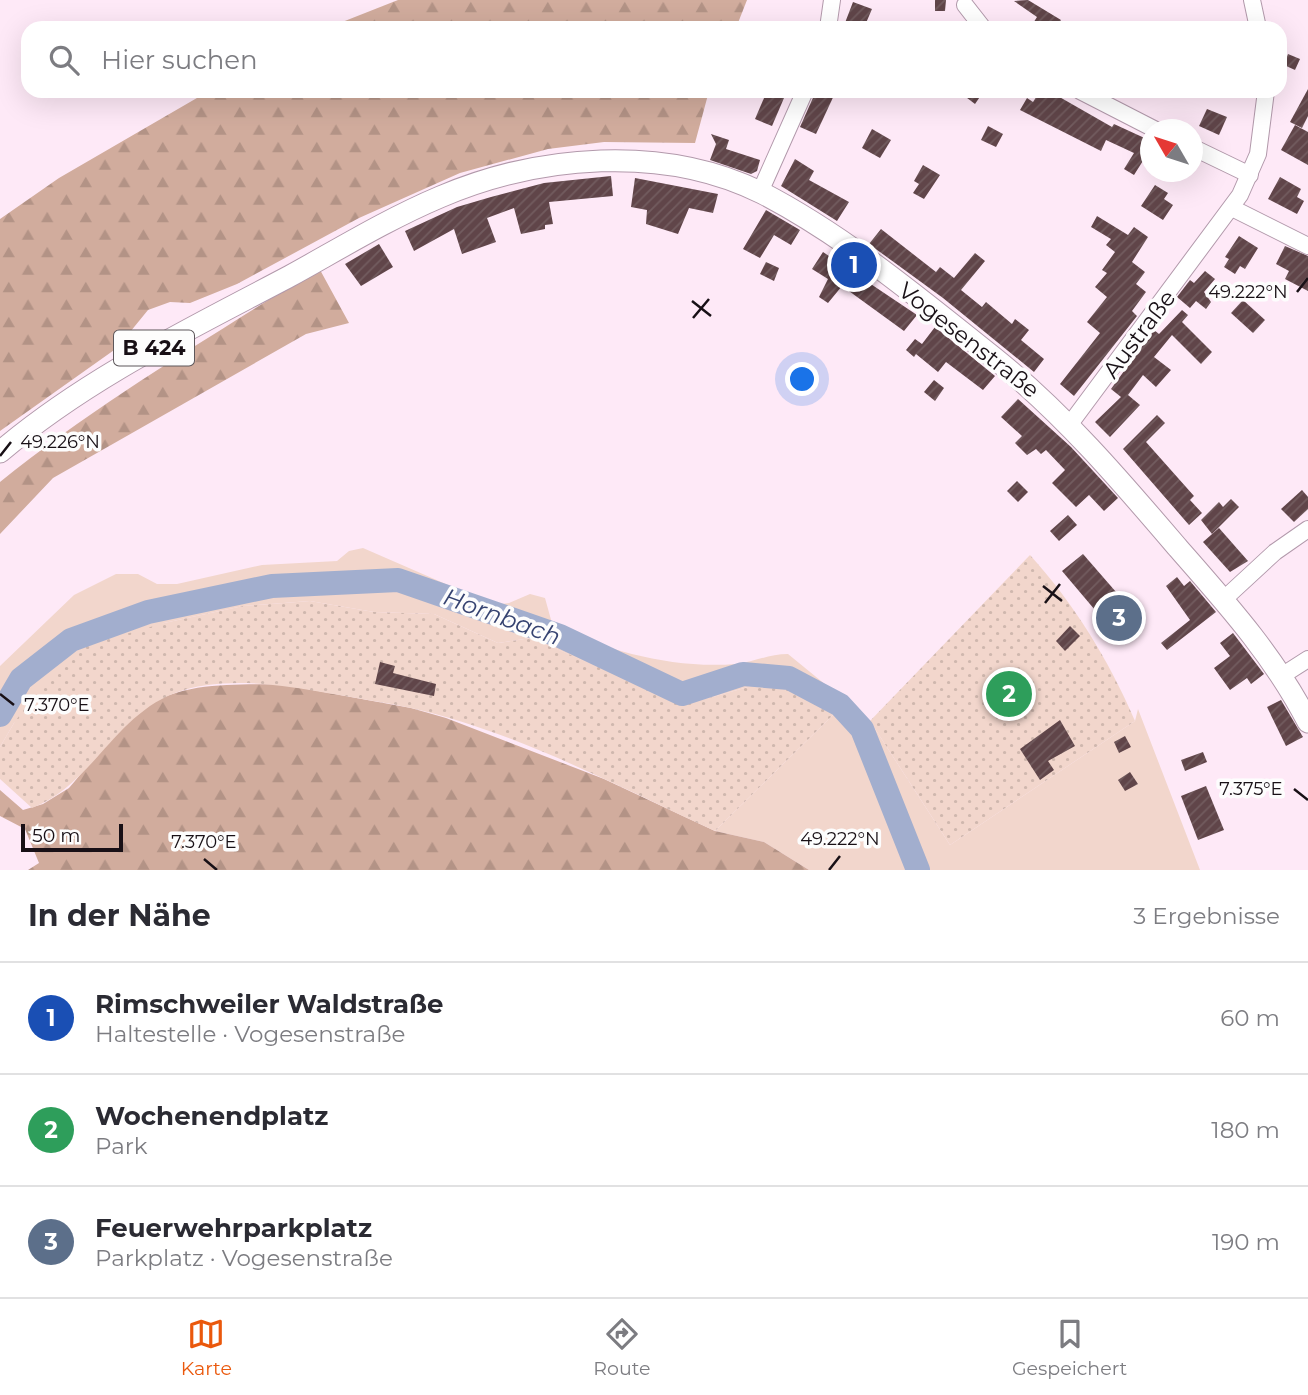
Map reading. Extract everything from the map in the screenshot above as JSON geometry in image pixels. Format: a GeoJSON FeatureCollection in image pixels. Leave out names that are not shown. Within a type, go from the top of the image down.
{"type":"FeatureCollection","features":[{"type":"Feature","properties":{"kind":"main road","name":"Vogesenstraße"},"geometry":{"type":"LineString","coordinates":[[0,452],[37,421],[122,366],[444,195],[497,177],[550,166],[600,161],[697,170],[760,192],[807,219],[877,268],[997,360],[1070,424],[1223,600],[1283,675],[1308,722]]}},
{"type":"Feature","properties":{"kind":"street"},"geometry":{"type":"LineString","coordinates":[[829,21],[832,0]]}},
{"type":"Feature","properties":{"kind":"street"},"geometry":{"type":"LineString","coordinates":[[1252,0],[1256,21]]}},
{"type":"Feature","properties":{"kind":"street"},"geometry":{"type":"LineString","coordinates":[[965,5],[978,21]]}},
{"type":"Feature","properties":{"kind":"street"},"geometry":{"type":"LineString","coordinates":[[760,192],[802,98]]}},
{"type":"Feature","properties":{"kind":"street"},"geometry":{"type":"LineString","coordinates":[[1094,98],[1140,122]]}},
{"type":"Feature","properties":{"kind":"street","name":"Austraße"},"geometry":{"type":"LineString","coordinates":[[1070,424],[1232,208],[1251,176],[1264,131],[1266,98]]}},
{"type":"Feature","properties":{"kind":"street"},"geometry":{"type":"LineString","coordinates":[[1203,152],[1251,176]]}},
{"type":"Feature","properties":{"kind":"street"},"geometry":{"type":"LineString","coordinates":[[1232,208],[1308,246]]}},
{"type":"Feature","properties":{"kind":"street"},"geometry":{"type":"LineString","coordinates":[[1223,600],[1275,552],[1308,529]]}},
{"type":"Feature","properties":{"kind":"street"},"geometry":{"type":"LineString","coordinates":[[1283,675],[1308,659]]}},
{"type":"Feature","properties":{"kind":"shaded area"},"geometry":{"type":"Polygon","coordinates":[[[363,548],[494,605],[509,603],[530,594],[545,598],[553,627],[620,651],[665,661],[712,665],[736,664],[788,654],[870,721],[950,845],[1135,721],[1138,709],[1200,870],[809,870],[764,842],[715,831],[836,712],[809,694],[762,683],[709,698],[678,702],[531,638],[498,643],[434,614],[374,612],[310,601],[243,606],[164,623],[14,723],[0,747],[0,666],[74,595],[116,574],[138,574],[157,584],[177,584],[262,565],[337,561],[349,551],[363,548]]]}},
{"type":"Feature","properties":{"kind":"shaded area"},"geometry":{"type":"Polygon","coordinates":[[[1030,555],[1062,593],[1089,634],[1114,676],[1135,721],[950,845],[870,721],[1030,555]]]}},
{"type":"Feature","properties":{"kind":"shaded area"},"geometry":{"type":"Polygon","coordinates":[[[310,601],[374,612],[434,614],[498,643],[531,638],[678,701],[709,698],[762,683],[809,694],[836,712],[715,831],[566,762],[450,718],[411,708],[309,690],[251,683],[193,688],[175,693],[154,704],[135,717],[71,784],[32,808],[0,779],[0,747],[14,723],[47,677],[88,645],[164,623],[243,606],[310,601]]]}},
{"type":"Feature","properties":{"kind":"green space"},"geometry":{"type":"Polygon","coordinates":[[[398,0],[747,0],[739,21],[345,21],[398,0]]]}},
{"type":"Feature","properties":{"kind":"green space"},"geometry":{"type":"Polygon","coordinates":[[[197,98],[707,98],[695,143],[604,142],[548,149],[460,173],[359,218],[237,284],[190,303],[170,302],[148,310],[117,348],[0,431],[0,219],[59,178],[197,98]]]}},
{"type":"Feature","properties":{"kind":"green space"},"geometry":{"type":"Polygon","coordinates":[[[319,268],[349,323],[306,334],[53,478],[0,534],[0,482],[116,397],[319,268]]]}},
{"type":"Feature","properties":{"kind":"green space"},"geometry":{"type":"Polygon","coordinates":[[[280,684],[411,708],[446,718],[604,779],[715,831],[764,842],[809,870],[28,870],[39,863],[25,829],[0,816],[0,790],[23,810],[43,804],[69,788],[132,716],[159,699],[210,686],[280,684]]]}},
{"type":"Feature","properties":{"kind":"building"},"geometry":{"type":"Polygon","coordinates":[[[935,0],[946,0],[945,11],[935,11],[935,0]]]}},
{"type":"Feature","properties":{"kind":"building"},"geometry":{"type":"Polygon","coordinates":[[[1028,0],[1061,20],[1034,21],[1037,17],[1014,1],[1028,0]]]}},
{"type":"Feature","properties":{"kind":"building"},"geometry":{"type":"Polygon","coordinates":[[[853,2],[872,9],[867,21],[846,21],[853,2]]]}},
{"type":"Feature","properties":{"kind":"building"},"geometry":{"type":"Polygon","coordinates":[[[1288,54],[1300,59],[1295,70],[1287,66],[1288,54]]]}},
{"type":"Feature","properties":{"kind":"building"},"geometry":{"type":"Polygon","coordinates":[[[1308,89],[1308,116],[1302,128],[1290,122],[1308,89]]]}},
{"type":"Feature","properties":{"kind":"building"},"geometry":{"type":"Polygon","coordinates":[[[764,98],[784,98],[772,126],[755,119],[764,98]]]}},
{"type":"Feature","properties":{"kind":"building"},"geometry":{"type":"Polygon","coordinates":[[[813,98],[833,98],[816,134],[800,127],[813,98]]]}},
{"type":"Feature","properties":{"kind":"building"},"geometry":{"type":"Polygon","coordinates":[[[967,98],[979,98],[975,104],[967,98]]]}},
{"type":"Feature","properties":{"kind":"building"},"geometry":{"type":"Polygon","coordinates":[[[1027,98],[1033,102],[1036,98],[1061,98],[1112,127],[1114,124],[1140,136],[1140,166],[1134,175],[1124,169],[1134,153],[1106,140],[1101,151],[1020,110],[1027,98]]]}},
{"type":"Feature","properties":{"kind":"building"},"geometry":{"type":"Polygon","coordinates":[[[1207,109],[1227,117],[1219,135],[1203,128],[1202,119],[1207,109]]]}},
{"type":"Feature","properties":{"kind":"building"},"geometry":{"type":"Polygon","coordinates":[[[1295,125],[1308,132],[1308,165],[1281,150],[1295,125]]]}},
{"type":"Feature","properties":{"kind":"building"},"geometry":{"type":"Polygon","coordinates":[[[988,126],[1003,134],[996,147],[981,140],[988,126]]]}},
{"type":"Feature","properties":{"kind":"building"},"geometry":{"type":"Polygon","coordinates":[[[872,129],[891,140],[880,158],[862,148],[872,129]]]}},
{"type":"Feature","properties":{"kind":"building"},"geometry":{"type":"Polygon","coordinates":[[[711,134],[729,140],[726,149],[760,160],[757,171],[751,174],[710,160],[716,144],[711,134]]]}},
{"type":"Feature","properties":{"kind":"building"},"geometry":{"type":"Polygon","coordinates":[[[795,159],[814,171],[809,180],[849,202],[837,221],[781,186],[795,159]]]}},
{"type":"Feature","properties":{"kind":"building"},"geometry":{"type":"Polygon","coordinates":[[[923,165],[940,175],[924,199],[913,193],[919,184],[914,181],[923,165]]]}},
{"type":"Feature","properties":{"kind":"building"},"geometry":{"type":"Polygon","coordinates":[[[611,176],[613,196],[549,202],[553,224],[545,225],[545,229],[521,234],[514,208],[487,218],[496,242],[462,254],[454,229],[414,251],[405,231],[457,207],[491,197],[544,183],[611,176]]]}},
{"type":"Feature","properties":{"kind":"building"},"geometry":{"type":"Polygon","coordinates":[[[1280,177],[1301,189],[1297,197],[1304,201],[1297,214],[1268,199],[1280,177]]]}},
{"type":"Feature","properties":{"kind":"building"},"geometry":{"type":"Polygon","coordinates":[[[635,178],[718,194],[713,213],[689,208],[678,234],[646,224],[647,210],[631,207],[635,178]]]}},
{"type":"Feature","properties":{"kind":"building"},"geometry":{"type":"Polygon","coordinates":[[[1155,185],[1168,193],[1164,199],[1173,205],[1163,220],[1141,206],[1155,185]]]}},
{"type":"Feature","properties":{"kind":"building"},"geometry":{"type":"Polygon","coordinates":[[[766,210],[800,230],[791,245],[774,235],[760,258],[743,249],[766,210]]]}},
{"type":"Feature","properties":{"kind":"building"},"geometry":{"type":"Polygon","coordinates":[[[1097,216],[1128,235],[1134,227],[1148,237],[1132,262],[1145,272],[1136,284],[1146,292],[1132,311],[1137,316],[1074,396],[1060,384],[1100,333],[1087,322],[1107,297],[1095,287],[1107,273],[1102,270],[1115,252],[1106,245],[1111,239],[1091,227],[1097,216]]]}},
{"type":"Feature","properties":{"kind":"building"},"geometry":{"type":"Polygon","coordinates":[[[881,229],[936,272],[940,267],[954,278],[975,253],[985,261],[961,290],[982,307],[986,302],[1012,324],[1015,319],[1029,330],[1021,340],[1044,359],[1034,372],[943,298],[869,244],[881,229]]]}},
{"type":"Feature","properties":{"kind":"building"},"geometry":{"type":"Polygon","coordinates":[[[1239,236],[1258,248],[1245,269],[1240,266],[1235,274],[1224,267],[1229,259],[1225,257],[1239,236]]]}},
{"type":"Feature","properties":{"kind":"building"},"geometry":{"type":"Polygon","coordinates":[[[379,244],[393,267],[361,286],[345,264],[379,244]]]}},
{"type":"Feature","properties":{"kind":"building"},"geometry":{"type":"Polygon","coordinates":[[[1285,246],[1308,256],[1308,291],[1285,279],[1289,271],[1276,264],[1285,246]]]}},
{"type":"Feature","properties":{"kind":"building"},"geometry":{"type":"Polygon","coordinates":[[[823,252],[917,315],[904,331],[842,286],[828,303],[819,297],[828,279],[812,269],[823,252]]]}},
{"type":"Feature","properties":{"kind":"building"},"geometry":{"type":"Polygon","coordinates":[[[766,262],[779,268],[774,281],[760,274],[766,262]]]}},
{"type":"Feature","properties":{"kind":"building"},"geometry":{"type":"Polygon","coordinates":[[[1205,271],[1215,279],[1204,292],[1211,302],[1206,309],[1196,301],[1190,308],[1177,297],[1190,280],[1194,283],[1205,271]]]}},
{"type":"Feature","properties":{"kind":"building"},"geometry":{"type":"Polygon","coordinates":[[[1243,300],[1265,320],[1253,333],[1231,313],[1243,300]]]}},
{"type":"Feature","properties":{"kind":"building"},"geometry":{"type":"Polygon","coordinates":[[[1182,310],[1188,315],[1182,322],[1212,352],[1201,364],[1172,335],[1154,357],[1171,370],[1156,387],[1143,375],[1128,395],[1140,405],[1110,437],[1095,422],[1121,397],[1111,389],[1154,330],[1159,334],[1182,310]]]}},
{"type":"Feature","properties":{"kind":"building"},"geometry":{"type":"Polygon","coordinates":[[[935,327],[995,376],[983,390],[946,362],[938,372],[916,354],[914,357],[906,350],[915,339],[922,344],[935,327]]]}},
{"type":"Feature","properties":{"kind":"building"},"geometry":{"type":"Polygon","coordinates":[[[934,380],[944,388],[935,401],[924,392],[934,380]]]}},
{"type":"Feature","properties":{"kind":"building"},"geometry":{"type":"Polygon","coordinates":[[[1018,399],[1071,447],[1118,498],[1104,511],[1089,495],[1076,507],[1052,483],[1065,470],[1046,450],[1041,454],[1036,449],[1027,455],[1015,443],[1022,436],[1001,417],[1018,399]]]}},
{"type":"Feature","properties":{"kind":"building"},"geometry":{"type":"Polygon","coordinates":[[[1157,415],[1165,423],[1146,442],[1194,496],[1190,500],[1202,513],[1189,525],[1123,449],[1157,415]]]}},
{"type":"Feature","properties":{"kind":"building"},"geometry":{"type":"Polygon","coordinates":[[[1017,481],[1028,492],[1018,502],[1007,491],[1017,481]]]}},
{"type":"Feature","properties":{"kind":"building"},"geometry":{"type":"Polygon","coordinates":[[[1302,490],[1308,497],[1308,509],[1294,522],[1281,509],[1302,490]]]}},
{"type":"Feature","properties":{"kind":"building"},"geometry":{"type":"Polygon","coordinates":[[[1231,499],[1239,507],[1212,534],[1201,520],[1219,502],[1223,507],[1231,499]]]}},
{"type":"Feature","properties":{"kind":"building"},"geometry":{"type":"Polygon","coordinates":[[[1068,515],[1077,525],[1059,541],[1050,531],[1068,515]]]}},
{"type":"Feature","properties":{"kind":"building"},"geometry":{"type":"Polygon","coordinates":[[[1219,528],[1248,561],[1230,572],[1203,542],[1219,528]]]}},
{"type":"Feature","properties":{"kind":"building"},"geometry":{"type":"Polygon","coordinates":[[[1083,554],[1116,592],[1095,610],[1062,571],[1083,554]]]}},
{"type":"Feature","properties":{"kind":"building"},"geometry":{"type":"Polygon","coordinates":[[[1177,577],[1184,586],[1190,581],[1216,612],[1167,650],[1161,643],[1190,620],[1166,586],[1177,577]]]}},
{"type":"Feature","properties":{"kind":"building"},"geometry":{"type":"Polygon","coordinates":[[[1070,626],[1080,636],[1065,651],[1056,641],[1070,626]]]}},
{"type":"Feature","properties":{"kind":"building"},"geometry":{"type":"Polygon","coordinates":[[[1233,633],[1264,674],[1251,684],[1247,678],[1230,690],[1214,668],[1230,656],[1220,643],[1233,633]]]}},
{"type":"Feature","properties":{"kind":"building"},"geometry":{"type":"Polygon","coordinates":[[[380,662],[395,666],[393,673],[436,684],[434,696],[375,684],[380,662]]]}},
{"type":"Feature","properties":{"kind":"building"},"geometry":{"type":"Polygon","coordinates":[[[1281,700],[1303,737],[1286,746],[1267,707],[1281,700]]]}},
{"type":"Feature","properties":{"kind":"building"},"geometry":{"type":"Polygon","coordinates":[[[1060,720],[1075,746],[1048,761],[1054,770],[1040,780],[1020,749],[1060,720]]]}},
{"type":"Feature","properties":{"kind":"building"},"geometry":{"type":"Polygon","coordinates":[[[1125,736],[1131,747],[1119,753],[1114,742],[1125,736]]]}},
{"type":"Feature","properties":{"kind":"building"},"geometry":{"type":"Polygon","coordinates":[[[1203,752],[1207,762],[1185,771],[1181,760],[1203,752]]]}},
{"type":"Feature","properties":{"kind":"building"},"geometry":{"type":"Polygon","coordinates":[[[1130,772],[1138,784],[1125,791],[1118,780],[1130,772]]]}},
{"type":"Feature","properties":{"kind":"building"},"geometry":{"type":"Polygon","coordinates":[[[1206,786],[1224,830],[1198,840],[1181,796],[1206,786]]]}},
{"type":"Feature","properties":{"kind":"waterway","name":"Hornbach"},"geometry":{"type":"LineString","coordinates":[[0,715],[21,679],[71,640],[148,612],[272,586],[398,580],[560,636],[682,694],[743,674],[789,678],[840,705],[862,729],[918,870]]}},
{"type":"Feature","properties":{"kind":"place","name":"Rimschweiler Waldstraße"},"geometry":{"type":"Point","coordinates":[854,265]}},
{"type":"Feature","properties":{"kind":"place","name":"Feuerwehrparkplatz"},"geometry":{"type":"Point","coordinates":[1119,618]}},
{"type":"Feature","properties":{"kind":"place","name":"Wochenendplatz"},"geometry":{"type":"Point","coordinates":[1009,694]}}]}
